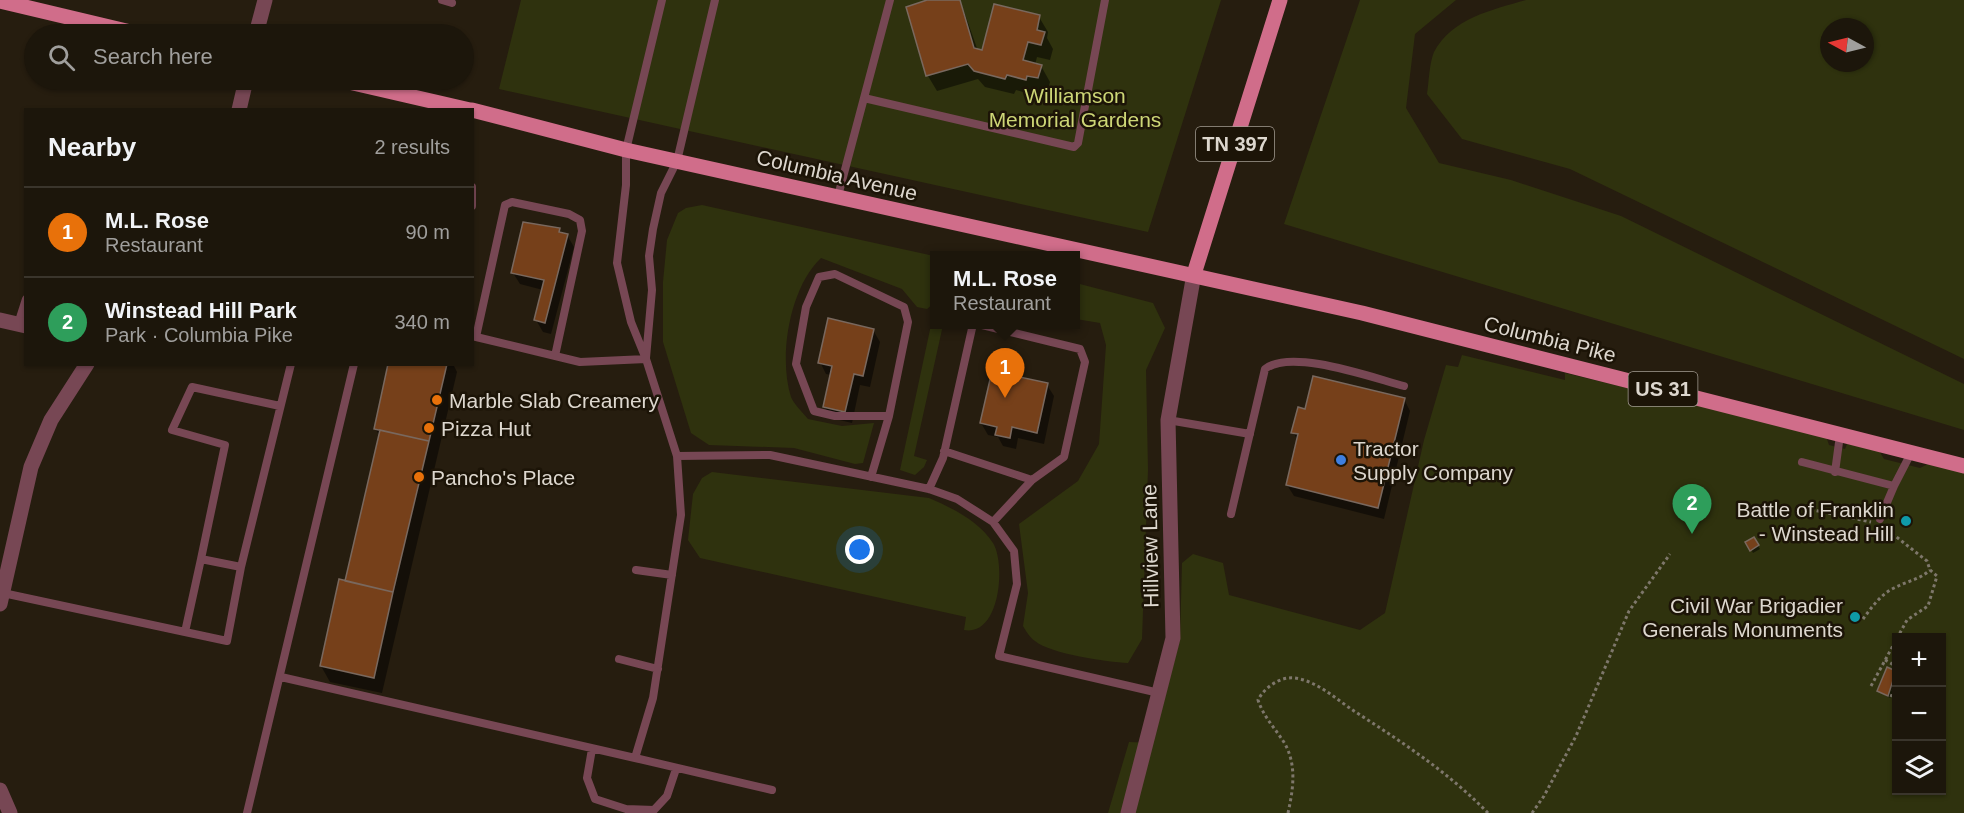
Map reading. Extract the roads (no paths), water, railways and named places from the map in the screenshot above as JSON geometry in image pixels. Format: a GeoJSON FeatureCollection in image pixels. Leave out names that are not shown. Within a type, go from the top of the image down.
{"type":"FeatureCollection","features":[{"type":"Feature","properties":{"kind":"main road","name":"TN 397"},"geometry":{"type":"LineString","coordinates":[[1194,274],[1280,0]]}},
{"type":"Feature","properties":{"kind":"main road"},"geometry":{"type":"LineString","coordinates":[[0,1],[97,24]]}},
{"type":"Feature","properties":{"kind":"main road","name":"Columbia Avenue"},"geometry":{"type":"LineString","coordinates":[[372,90],[410,102],[456,108]]}},
{"type":"Feature","properties":{"kind":"main road","name":"Columbia Avenue"},"geometry":{"type":"LineString","coordinates":[[474,111],[626,150],[1080,251]]}},
{"type":"Feature","properties":{"kind":"main road","name":"Columbia Avenue"},"geometry":{"type":"LineString","coordinates":[[1080,251],[1194,274]]}},
{"type":"Feature","properties":{"kind":"main road","name":"Columbia Pike"},"geometry":{"type":"LineString","coordinates":[[1194,274],[1362,313],[1964,466]]}},
{"type":"Feature","properties":{"kind":"street"},"geometry":{"type":"LineString","coordinates":[[259,24],[265,0]]}},
{"type":"Feature","properties":{"kind":"street"},"geometry":{"type":"LineString","coordinates":[[239,108],[244,90]]}},
{"type":"Feature","properties":{"kind":"street","name":"Hillview Lane"},"geometry":{"type":"LineString","coordinates":[[1128,813],[1173,635],[1168,420],[1194,274]]}},
{"type":"Feature","properties":{"kind":"street"},"geometry":{"type":"LineString","coordinates":[[0,320],[22,325]]}},
{"type":"Feature","properties":{"kind":"street"},"geometry":{"type":"LineString","coordinates":[[1,598],[31,467],[51,420],[86,366]]}},
{"type":"Feature","properties":{"kind":"street"},"geometry":{"type":"LineString","coordinates":[[0,790],[10,813]]}},
{"type":"Feature","properties":{"kind":"lane"},"geometry":{"type":"LineString","coordinates":[[442,0],[452,3]]}},
{"type":"Feature","properties":{"kind":"lane"},"geometry":{"type":"LineString","coordinates":[[635,758],[653,698],[681,515],[677,456],[646,359],[631,322],[617,263],[626,185],[626,150],[662,0]]}},
{"type":"Feature","properties":{"kind":"lane"},"geometry":{"type":"LineString","coordinates":[[646,359],[652,290],[649,256],[653,229],[661,193],[677,161],[715,0]]}},
{"type":"Feature","properties":{"kind":"lane"},"geometry":{"type":"LineString","coordinates":[[838,196],[890,0]]}},
{"type":"Feature","properties":{"kind":"lane"},"geometry":{"type":"LineString","coordinates":[[864,98],[1074,147],[1078,143],[1105,0]]}},
{"type":"Feature","properties":{"kind":"lane"},"geometry":{"type":"LineString","coordinates":[[555,356],[582,231],[580,220],[569,214],[513,202],[505,205],[474,337],[580,362],[646,359]]}},
{"type":"Feature","properties":{"kind":"lane"},"geometry":{"type":"LineString","coordinates":[[871,477],[889,416],[908,322],[904,307],[835,274],[819,277],[806,307],[796,364],[814,411],[836,416],[889,416]]}},
{"type":"Feature","properties":{"kind":"lane"},"geometry":{"type":"LineString","coordinates":[[929,489],[944,451],[972,329]]}},
{"type":"Feature","properties":{"kind":"lane"},"geometry":{"type":"LineString","coordinates":[[993,522],[1032,480],[1064,457],[1085,362],[1080,349],[998,329]]}},
{"type":"Feature","properties":{"kind":"lane"},"geometry":{"type":"LineString","coordinates":[[1231,514],[1264,369],[1272,363],[1321,363],[1404,386]]}},
{"type":"Feature","properties":{"kind":"lane"},"geometry":{"type":"LineString","coordinates":[[1,598],[227,641],[242,567],[290,366]]}},
{"type":"Feature","properties":{"kind":"lane"},"geometry":{"type":"LineString","coordinates":[[247,813],[354,366]]}},
{"type":"Feature","properties":{"kind":"lane"},"geometry":{"type":"LineString","coordinates":[[185,632],[225,445],[172,430],[192,387],[280,406]]}},
{"type":"Feature","properties":{"kind":"lane"},"geometry":{"type":"LineString","coordinates":[[1168,420],[1250,434]]}},
{"type":"Feature","properties":{"kind":"lane"},"geometry":{"type":"LineString","coordinates":[[1835,472],[1840,435]]}},
{"type":"Feature","properties":{"kind":"lane"},"geometry":{"type":"LineString","coordinates":[[944,451],[1032,480]]}},
{"type":"Feature","properties":{"kind":"lane"},"geometry":{"type":"LineString","coordinates":[[1880,519],[1911,453]]}},
{"type":"Feature","properties":{"kind":"lane"},"geometry":{"type":"LineString","coordinates":[[677,456],[770,455],[929,489],[957,499],[993,522],[1014,551],[1017,584],[999,656],[1159,693]]}},
{"type":"Feature","properties":{"kind":"lane"},"geometry":{"type":"LineString","coordinates":[[1802,462],[1894,486]]}},
{"type":"Feature","properties":{"kind":"lane"},"geometry":{"type":"LineString","coordinates":[[201,559],[242,567]]}},
{"type":"Feature","properties":{"kind":"lane"},"geometry":{"type":"LineString","coordinates":[[636,570],[672,575]]}},
{"type":"Feature","properties":{"kind":"lane"},"geometry":{"type":"LineString","coordinates":[[619,659],[658,669]]}},
{"type":"Feature","properties":{"kind":"lane"},"geometry":{"type":"LineString","coordinates":[[281,677],[772,790]]}},
{"type":"Feature","properties":{"kind":"lane"},"geometry":{"type":"LineString","coordinates":[[592,749],[587,778],[595,799],[626,809],[654,810],[667,796],[676,768]]}},
{"type":"Feature","properties":{"kind":"place","name":"M.L. Rose"},"geometry":{"type":"Point","coordinates":[1005,398]}},
{"type":"Feature","properties":{"kind":"place","name":"Marble Slab Creamery"},"geometry":{"type":"Point","coordinates":[437,400]}},
{"type":"Feature","properties":{"kind":"place","name":"Pizza Hut"},"geometry":{"type":"Point","coordinates":[429,428]}},
{"type":"Feature","properties":{"kind":"place","name":"Tractor Supply Company"},"geometry":{"type":"Point","coordinates":[1341,460]}},
{"type":"Feature","properties":{"kind":"place","name":"Pancho's Place"},"geometry":{"type":"Point","coordinates":[419,477]}},
{"type":"Feature","properties":{"kind":"place","name":"Battle of Franklin - Winstead Hill"},"geometry":{"type":"Point","coordinates":[1906,521]}},
{"type":"Feature","properties":{"kind":"place","name":"Winstead Hill Park"},"geometry":{"type":"Point","coordinates":[1692,534]}},
{"type":"Feature","properties":{"kind":"place","name":"Civil War Brigadier Generals Monuments"},"geometry":{"type":"Point","coordinates":[1855,617]}},
{"type":"Feature","properties":{"kind":"park label","name":"Williamson Memorial Gardens"},"geometry":{"type":"Point","coordinates":[1075,107]}}]}
